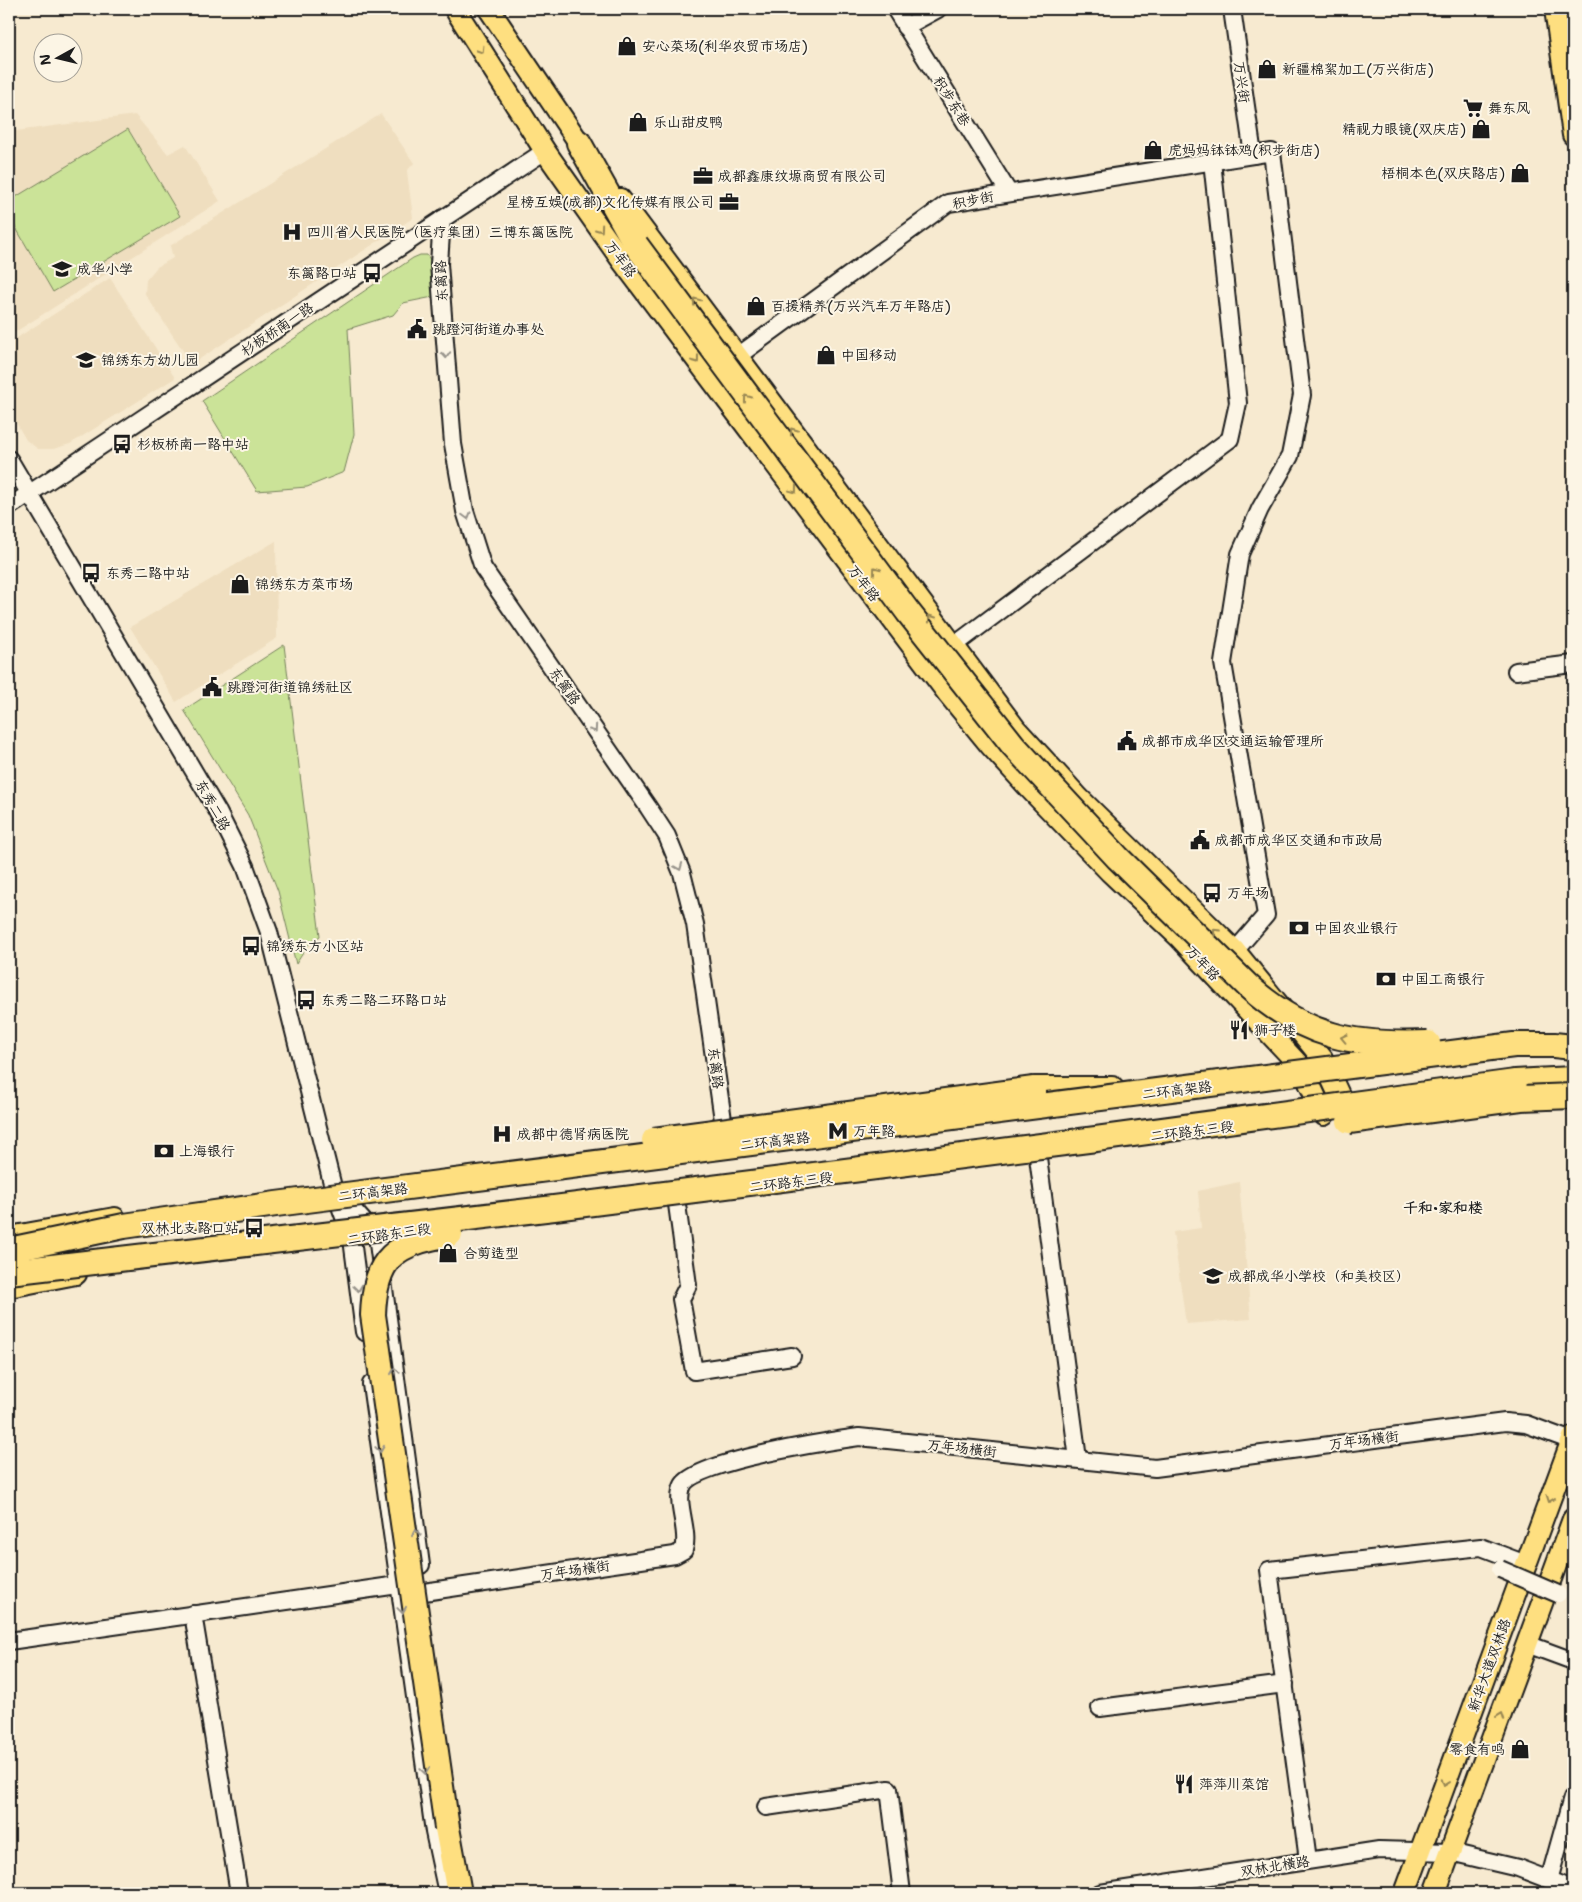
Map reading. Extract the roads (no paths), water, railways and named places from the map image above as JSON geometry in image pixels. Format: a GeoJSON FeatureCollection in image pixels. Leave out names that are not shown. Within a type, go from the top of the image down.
{"type":"FeatureCollection","features":[{"type":"Feature","properties":{"kind":"highway"},"geometry":{"type":"LineString","coordinates":[[578,143],[636,245],[908,612],[1013,745],[1118,858],[1249,988],[1272,1008],[1300,1025],[1329,1035],[1371,1044],[1457,1042],[1514,1045]]}},
{"type":"Feature","properties":{"kind":"highway","name":"二环高架路"},"geometry":{"type":"LineString","coordinates":[[9,1250],[124,1226],[324,1193],[1514,1045],[1573,1047]]}},
{"type":"Feature","properties":{"kind":"highway"},"geometry":{"type":"LineString","coordinates":[[9,1272],[554,1208],[1096,1139],[1515,1082],[1573,1079]]}},
{"type":"Feature","properties":{"kind":"highway"},"geometry":{"type":"LineString","coordinates":[[324,1193],[395,1174],[1034,1089],[1144,1089]]}},
{"type":"Feature","properties":{"kind":"highway"},"geometry":{"type":"LineString","coordinates":[[1096,1139],[1184,1141],[1520,1098],[1573,1096]]}},
{"type":"Feature","properties":{"kind":"highway"},"geometry":{"type":"LineString","coordinates":[[461,1893],[447,1828],[373,1315],[374,1288],[383,1266],[395,1253],[419,1240],[497,1225],[554,1208]]}},
{"type":"Feature","properties":{"kind":"main road","name":"万年路"},"geometry":{"type":"LineString","coordinates":[[455,9],[545,151],[629,270],[875,598],[990,745],[1110,872],[1179,937],[1302,1068],[1324,1115]]}},
{"type":"Feature","properties":{"kind":"main road"},"geometry":{"type":"LineString","coordinates":[[489,9],[578,143],[738,356],[952,647],[1015,728],[1078,798],[1235,951],[1327,1065],[1347,1112]]}},
{"type":"Feature","properties":{"kind":"main road"},"geometry":{"type":"LineString","coordinates":[[1555,9],[1573,135]]}},
{"type":"Feature","properties":{"kind":"main road"},"geometry":{"type":"LineString","coordinates":[[875,598],[885,607],[900,605],[906,592],[902,578]]}},
{"type":"Feature","properties":{"kind":"main road"},"geometry":{"type":"LineString","coordinates":[[9,1237],[80,1222],[726,1144],[1531,1039],[1573,1041]]}},
{"type":"Feature","properties":{"kind":"main road","name":"二环路东三段"},"geometry":{"type":"LineString","coordinates":[[9,1287],[86,1272],[1324,1115],[1524,1087],[1573,1085]]}},
{"type":"Feature","properties":{"kind":"main road","name":"新华大道双林路"},"geometry":{"type":"LineString","coordinates":[[1405,1893],[1573,1439]]}},
{"type":"Feature","properties":{"kind":"main road","name":"新华大道双林路"},"geometry":{"type":"LineString","coordinates":[[1435,1893],[1573,1520]]}},
{"type":"Feature","properties":{"kind":"street","name":"积步东巷"},"geometry":{"type":"LineString","coordinates":[[895,9],[1009,193]]}},
{"type":"Feature","properties":{"kind":"street"},"geometry":{"type":"LineString","coordinates":[[905,27],[938,9]]}},
{"type":"Feature","properties":{"kind":"street","name":"万兴街"},"geometry":{"type":"LineString","coordinates":[[1232,9],[1253,155]]}},
{"type":"Feature","properties":{"kind":"street","name":"杉板桥南一路"},"geometry":{"type":"LineString","coordinates":[[9,507],[545,151]]}},
{"type":"Feature","properties":{"kind":"street","name":"积步街"},"geometry":{"type":"LineString","coordinates":[[738,356],[948,203],[1272,152],[1302,395],[1290,456],[1260,509],[1240,554],[1223,663],[1266,915],[1235,951]]}},
{"type":"Feature","properties":{"kind":"street"},"geometry":{"type":"LineString","coordinates":[[952,647],[1230,439],[1238,403],[1212,162]]}},
{"type":"Feature","properties":{"kind":"street","name":"东篱路"},"geometry":{"type":"LineString","coordinates":[[442,219],[440,264],[452,434],[465,511],[483,568],[648,807],[666,836],[678,864],[695,924],[726,1144]]}},
{"type":"Feature","properties":{"kind":"street","name":"东秀二路"},"geometry":{"type":"LineString","coordinates":[[9,460],[218,812],[245,866],[269,932],[324,1193],[352,1239],[398,1585],[434,1832],[447,1893]]}},
{"type":"Feature","properties":{"kind":"street"},"geometry":{"type":"LineString","coordinates":[[1516,671],[1573,664]]}},
{"type":"Feature","properties":{"kind":"street"},"geometry":{"type":"LineString","coordinates":[[1037,1150],[1078,1459]]}},
{"type":"Feature","properties":{"kind":"street"},"geometry":{"type":"LineString","coordinates":[[324,1193],[376,1236],[458,1826],[461,1893]]}},
{"type":"Feature","properties":{"kind":"street"},"geometry":{"type":"LineString","coordinates":[[676,1197],[688,1285],[681,1299],[694,1372],[792,1356]]}},
{"type":"Feature","properties":{"kind":"street","name":"万年场横街"},"geometry":{"type":"LineString","coordinates":[[424,1592],[675,1555],[684,1550],[687,1540],[681,1496],[684,1485],[693,1476],[719,1465],[815,1442],[859,1437],[1155,1468],[1505,1422],[1526,1424],[1573,1439]]}},
{"type":"Feature","properties":{"kind":"street"},"geometry":{"type":"LineString","coordinates":[[1308,1860],[1269,1570],[1481,1547],[1526,1564]]}},
{"type":"Feature","properties":{"kind":"street"},"geometry":{"type":"LineString","coordinates":[[1500,1569],[1558,1594]]}},
{"type":"Feature","properties":{"kind":"street"},"geometry":{"type":"LineString","coordinates":[[9,1641],[398,1585]]}},
{"type":"Feature","properties":{"kind":"street"},"geometry":{"type":"LineString","coordinates":[[193,1614],[239,1893]]}},
{"type":"Feature","properties":{"kind":"street"},"geometry":{"type":"LineString","coordinates":[[1528,1644],[1573,1660]]}},
{"type":"Feature","properties":{"kind":"street"},"geometry":{"type":"LineString","coordinates":[[1100,1708],[1285,1684]]}},
{"type":"Feature","properties":{"kind":"street"},"geometry":{"type":"LineString","coordinates":[[766,1807],[889,1789],[902,1893]]}},
{"type":"Feature","properties":{"kind":"street"},"geometry":{"type":"LineString","coordinates":[[1549,1880],[1572,1798]]}},
{"type":"Feature","properties":{"kind":"street","name":"双林北横路"},"geometry":{"type":"LineString","coordinates":[[1100,1893],[1379,1850],[1450,1852],[1518,1868],[1549,1880],[1568,1890]]}},
{"type":"Feature","properties":{"kind":"place","name":"安心菜场(利华农贸市场店)"},"geometry":{"type":"Point","coordinates":[627,46]}},
{"type":"Feature","properties":{"kind":"place","name":"新疆棉絮加工(万兴街店)"},"geometry":{"type":"Point","coordinates":[1267,69]}},
{"type":"Feature","properties":{"kind":"place","name":"舞东风"},"geometry":{"type":"Point","coordinates":[1473,108]}},
{"type":"Feature","properties":{"kind":"place","name":"乐山甜皮鸭"},"geometry":{"type":"Point","coordinates":[638,122]}},
{"type":"Feature","properties":{"kind":"place","name":"精视力眼镜(双庆店)"},"geometry":{"type":"Point","coordinates":[1481,129]}},
{"type":"Feature","properties":{"kind":"place","name":"虎妈妈钵钵鸡(积步街店)"},"geometry":{"type":"Point","coordinates":[1153,150]}},
{"type":"Feature","properties":{"kind":"place","name":"梧桐本色(双庆路店)"},"geometry":{"type":"Point","coordinates":[1520,173]}},
{"type":"Feature","properties":{"kind":"place","name":"成都鑫康纹塬商贸有限公司"},"geometry":{"type":"Point","coordinates":[703,176]}},
{"type":"Feature","properties":{"kind":"place","name":"星榜互娱(成都)文化传媒有限公司"},"geometry":{"type":"Point","coordinates":[729,202]}},
{"type":"Feature","properties":{"kind":"place","name":"四川省人民医院（医疗集团）三博东篱医院"},"geometry":{"type":"Point","coordinates":[292,232]}},
{"type":"Feature","properties":{"kind":"place","name":"成华小学"},"geometry":{"type":"Point","coordinates":[62,269]}},
{"type":"Feature","properties":{"kind":"place","name":"东篱路口站"},"geometry":{"type":"Point","coordinates":[372,273]}},
{"type":"Feature","properties":{"kind":"place","name":"百援精养(万兴汽车万年路店)"},"geometry":{"type":"Point","coordinates":[756,306]}},
{"type":"Feature","properties":{"kind":"place","name":"跳蹬河街道办事处"},"geometry":{"type":"Point","coordinates":[417,329]}},
{"type":"Feature","properties":{"kind":"place","name":"中国移动"},"geometry":{"type":"Point","coordinates":[826,355]}},
{"type":"Feature","properties":{"kind":"place","name":"锦绣东方幼儿园"},"geometry":{"type":"Point","coordinates":[86,360]}},
{"type":"Feature","properties":{"kind":"place","name":"杉板桥南一路中站"},"geometry":{"type":"Point","coordinates":[122,444]}},
{"type":"Feature","properties":{"kind":"place","name":"东秀二路中站"},"geometry":{"type":"Point","coordinates":[91,573]}},
{"type":"Feature","properties":{"kind":"place","name":"锦绣东方菜市场"},"geometry":{"type":"Point","coordinates":[240,584]}},
{"type":"Feature","properties":{"kind":"place","name":"跳蹬河街道锦绣社区"},"geometry":{"type":"Point","coordinates":[212,687]}},
{"type":"Feature","properties":{"kind":"place","name":"成都市成华区交通运输管理所"},"geometry":{"type":"Point","coordinates":[1127,741]}},
{"type":"Feature","properties":{"kind":"place","name":"成都市成华区交通和市政局"},"geometry":{"type":"Point","coordinates":[1200,840]}},
{"type":"Feature","properties":{"kind":"place","name":"万年场"},"geometry":{"type":"Point","coordinates":[1212,893]}},
{"type":"Feature","properties":{"kind":"place","name":"中国农业银行"},"geometry":{"type":"Point","coordinates":[1299,928]}},
{"type":"Feature","properties":{"kind":"place","name":"锦绣东方小区站"},"geometry":{"type":"Point","coordinates":[251,946]}},
{"type":"Feature","properties":{"kind":"place","name":"中国工商银行"},"geometry":{"type":"Point","coordinates":[1386,979]}},
{"type":"Feature","properties":{"kind":"place","name":"东秀二路二环路口站"},"geometry":{"type":"Point","coordinates":[306,1000]}},
{"type":"Feature","properties":{"kind":"place","name":"狮子楼"},"geometry":{"type":"Point","coordinates":[1239,1030]}},
{"type":"Feature","properties":{"kind":"place","name":"万年路"},"geometry":{"type":"Point","coordinates":[838,1131]}},
{"type":"Feature","properties":{"kind":"place","name":"成都中德肾病医院"},"geometry":{"type":"Point","coordinates":[502,1134]}},
{"type":"Feature","properties":{"kind":"place","name":"上海银行"},"geometry":{"type":"Point","coordinates":[164,1151]}},
{"type":"Feature","properties":{"kind":"place","name":"双林北支路口站"},"geometry":{"type":"Point","coordinates":[254,1228]}},
{"type":"Feature","properties":{"kind":"place","name":"合剪造型"},"geometry":{"type":"Point","coordinates":[448,1253]}},
{"type":"Feature","properties":{"kind":"place","name":"成都成华小学校（和美校区）"},"geometry":{"type":"Point","coordinates":[1213,1276]}},
{"type":"Feature","properties":{"kind":"place","name":"零食有鸣"},"geometry":{"type":"Point","coordinates":[1520,1749]}},
{"type":"Feature","properties":{"kind":"place","name":"萍萍川菜馆"},"geometry":{"type":"Point","coordinates":[1184,1784]}},
{"type":"Feature","properties":{"kind":"district","name":"千和·家和楼"},"geometry":{"type":"Point","coordinates":[1443,1208]}}]}
